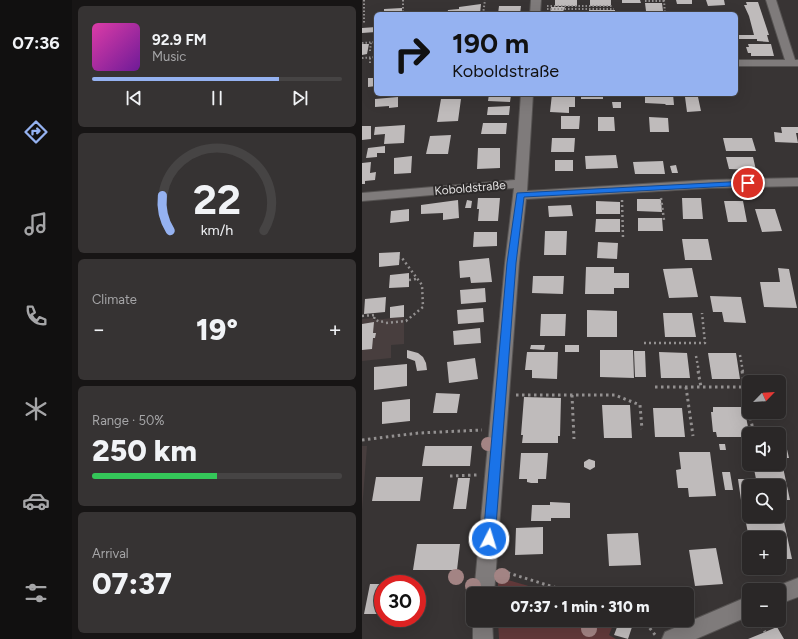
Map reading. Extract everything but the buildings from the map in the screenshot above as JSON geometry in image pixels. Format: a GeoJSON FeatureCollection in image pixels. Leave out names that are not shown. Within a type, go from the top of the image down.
{"type":"FeatureCollection","features":[{"type":"Feature","properties":{"kind":"street"},"geometry":{"type":"LineString","coordinates":[[738,63],[795,63],[771,0]]}},
{"type":"Feature","properties":{"kind":"street"},"geometry":{"type":"LineString","coordinates":[[485,587],[527,96]]}},
{"type":"Feature","properties":{"kind":"street","name":"Koboldstraße"},"geometry":{"type":"LineString","coordinates":[[362,197],[420,192],[520,189],[621,189],[798,182]]}},
{"type":"Feature","properties":{"kind":"street"},"geometry":{"type":"LineString","coordinates":[[786,592],[798,587]]}},
{"type":"Feature","properties":{"kind":"street"},"geometry":{"type":"LineString","coordinates":[[672,639],[694,634],[742,610]]}},
{"type":"Feature","properties":{"kind":"street"},"geometry":{"type":"LineString","coordinates":[[482,627],[483,639]]}},
{"type":"Feature","properties":{"kind":"path"},"geometry":{"type":"LineString","coordinates":[[364,0],[364,24]]}},
{"type":"Feature","properties":{"kind":"path"},"geometry":{"type":"LineString","coordinates":[[403,0],[403,12]]}},
{"type":"Feature","properties":{"kind":"path"},"geometry":{"type":"LineString","coordinates":[[483,12],[485,0]]}},
{"type":"Feature","properties":{"kind":"path"},"geometry":{"type":"LineString","coordinates":[[645,2],[664,1],[665,12]]}},
{"type":"Feature","properties":{"kind":"path"},"geometry":{"type":"LineString","coordinates":[[536,7],[612,6]]}},
{"type":"Feature","properties":{"kind":"path"},"geometry":{"type":"LineString","coordinates":[[536,7],[614,9]]}},
{"type":"Feature","properties":{"kind":"path"},"geometry":{"type":"LineString","coordinates":[[362,43],[371,42],[370,51]]}},
{"type":"Feature","properties":{"kind":"path"},"geometry":{"type":"LineString","coordinates":[[362,58],[374,57]]}},
{"type":"Feature","properties":{"kind":"path"},"geometry":{"type":"LineString","coordinates":[[370,58],[370,65]]}},
{"type":"Feature","properties":{"kind":"path"},"geometry":{"type":"LineString","coordinates":[[660,187],[664,220]]}},
{"type":"Feature","properties":{"kind":"path"},"geometry":{"type":"LineString","coordinates":[[621,189],[624,238]]}},
{"type":"Feature","properties":{"kind":"path"},"geometry":{"type":"LineString","coordinates":[[362,316],[375,314],[374,320],[380,322],[406,321],[423,307],[422,285],[402,258],[399,258]]}},
{"type":"Feature","properties":{"kind":"path"},"geometry":{"type":"LineString","coordinates":[[409,280],[417,279]]}},
{"type":"Feature","properties":{"kind":"path"},"geometry":{"type":"LineString","coordinates":[[644,343],[705,343],[702,313]]}},
{"type":"Feature","properties":{"kind":"path"},"geometry":{"type":"LineString","coordinates":[[740,355],[742,375]]}},
{"type":"Feature","properties":{"kind":"path"},"geometry":{"type":"LineString","coordinates":[[696,356],[701,387]]}},
{"type":"Feature","properties":{"kind":"path"},"geometry":{"type":"LineString","coordinates":[[655,387],[742,387]]}},
{"type":"Feature","properties":{"kind":"path"},"geometry":{"type":"LineString","coordinates":[[686,387],[693,436]]}},
{"type":"Feature","properties":{"kind":"path"},"geometry":{"type":"LineString","coordinates":[[517,395],[615,395],[640,404],[642,429]]}},
{"type":"Feature","properties":{"kind":"path"},"geometry":{"type":"LineString","coordinates":[[572,395],[574,439]]}},
{"type":"Feature","properties":{"kind":"path"},"geometry":{"type":"LineString","coordinates":[[362,440],[419,433],[498,428]]}},
{"type":"Feature","properties":{"kind":"path"},"geometry":{"type":"LineString","coordinates":[[450,476],[477,475]]}},
{"type":"Feature","properties":{"kind":"path"},"geometry":{"type":"LineString","coordinates":[[487,566],[554,587]]}},
{"type":"Feature","properties":{"kind":"path"},"geometry":{"type":"LineString","coordinates":[[649,627],[659,639]]}},
{"type":"Feature","properties":{"kind":"path"},"geometry":{"type":"LineString","coordinates":[[763,627],[766,632]]}},
{"type":"Feature","properties":{"kind":"shaded area"},"geometry":{"type":"Polygon","coordinates":[[[404,317],[404,344],[391,345],[391,358],[362,361],[362,319],[373,318],[373,320],[404,317]]]}},
{"type":"Feature","properties":{"kind":"shaded area"},"geometry":{"type":"Polygon","coordinates":[[[362,446],[367,446],[362,510],[362,446]]]}},
{"type":"Feature","properties":{"kind":"shaded area"},"geometry":{"type":"Polygon","coordinates":[[[498,577],[532,587],[498,587],[498,577]]]}},
{"type":"Feature","properties":{"kind":"shaded area"},"geometry":{"type":"Polygon","coordinates":[[[498,627],[612,627],[609,635],[616,639],[499,639],[498,627]]]}},
{"type":"Feature","properties":{"kind":"route"},"geometry":{"type":"LineString","coordinates":[[489,539],[512,263],[520,195],[748,183]]}}]}
